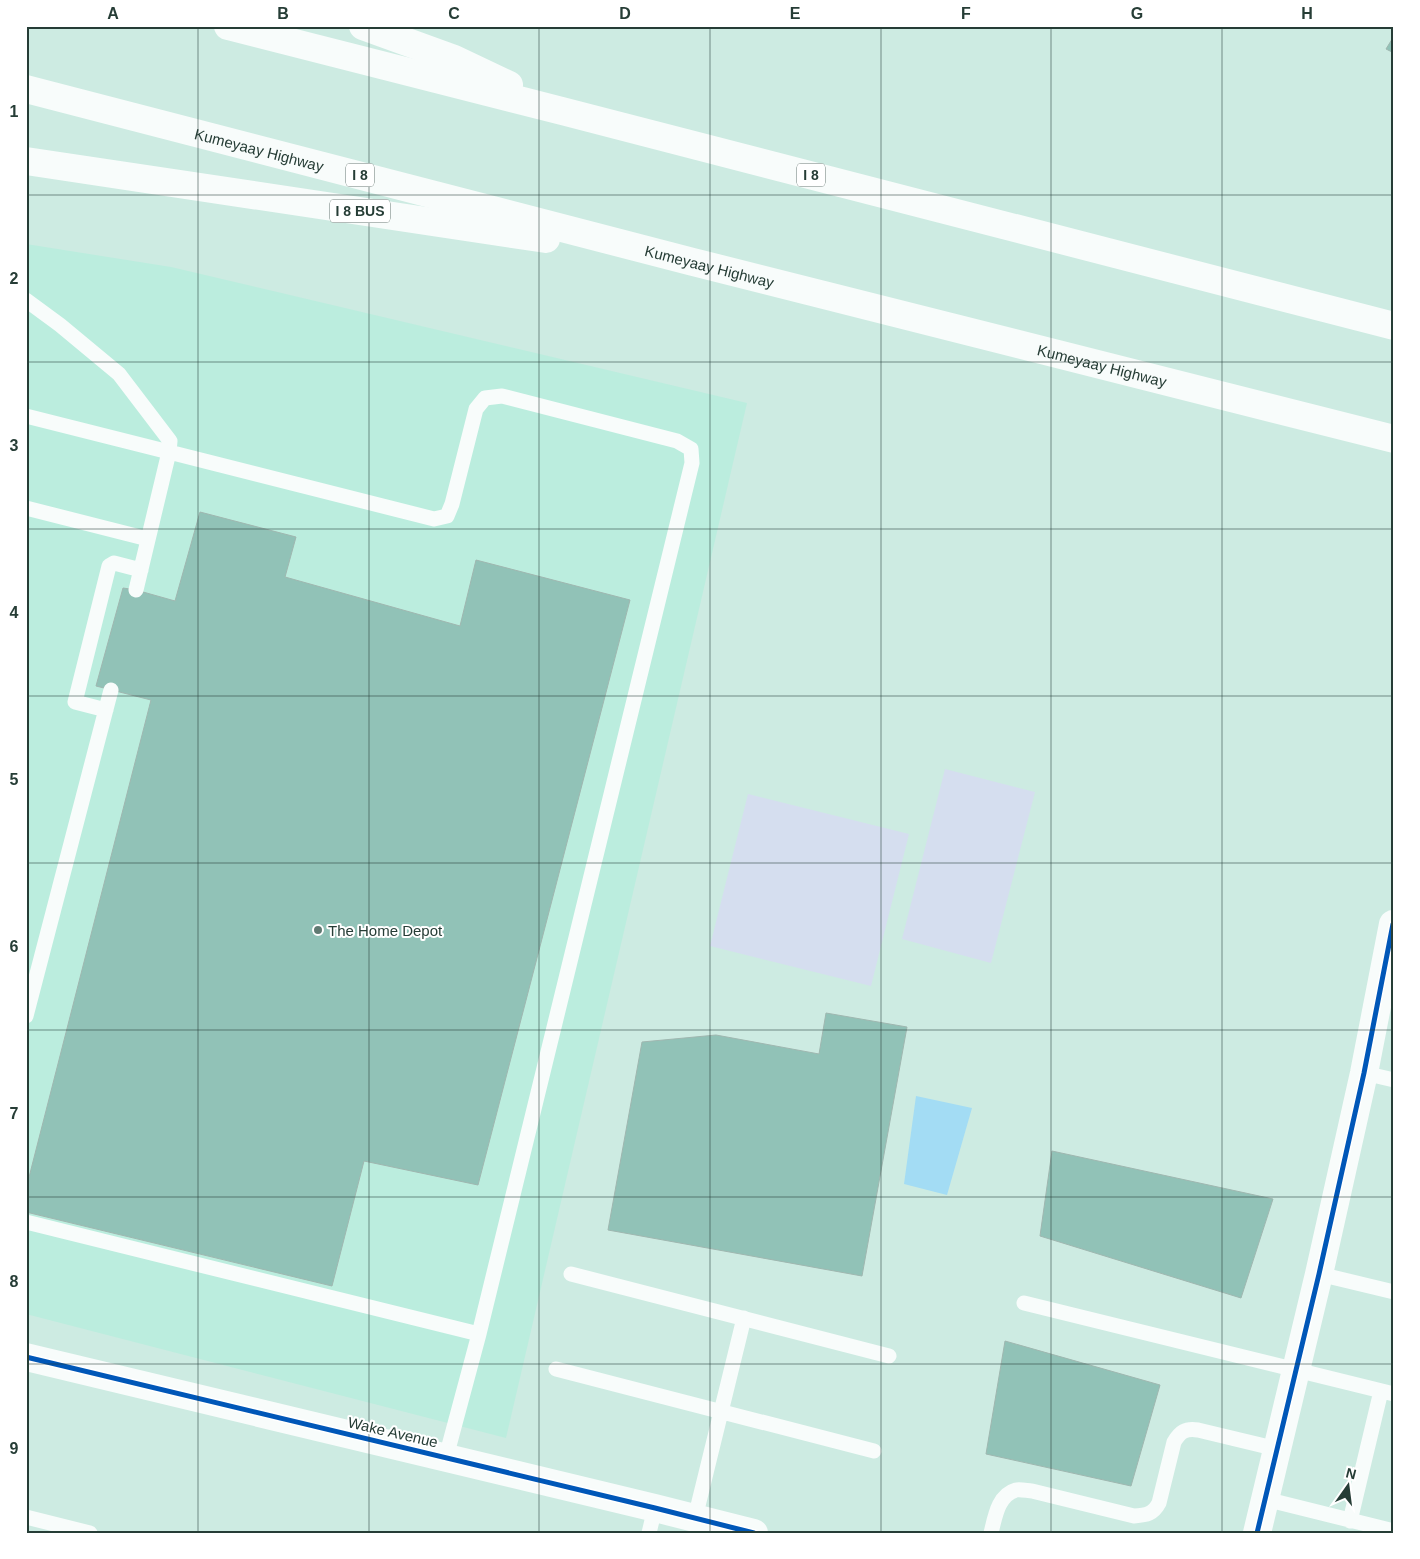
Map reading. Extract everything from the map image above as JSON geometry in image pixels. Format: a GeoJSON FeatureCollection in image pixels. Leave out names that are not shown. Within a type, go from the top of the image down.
{"type":"FeatureCollection","features":[{"type":"Feature","properties":{"kind":"main road","name":"I 8"},"geometry":{"type":"LineString","coordinates":[[228,26],[1394,326]]}},
{"type":"Feature","properties":{"kind":"main road"},"geometry":{"type":"LineString","coordinates":[[363,26],[454,59],[562,111]]}},
{"type":"Feature","properties":{"kind":"main road","name":"Kumeyaay Highway"},"geometry":{"type":"LineString","coordinates":[[26,89],[693,262],[1394,439]]}},
{"type":"Feature","properties":{"kind":"main road","name":"I 8 BUS"},"geometry":{"type":"LineString","coordinates":[[26,161],[693,262]]}},
{"type":"Feature","properties":{"kind":"main road"},"geometry":{"type":"LineString","coordinates":[[1257,1533],[1319,1274],[1364,1073],[1393,924]]}},
{"type":"Feature","properties":{"kind":"main road","name":"Wake Avenue"},"geometry":{"type":"LineString","coordinates":[[26,1357],[446,1457],[652,1520],[695,1518],[739,1531]]}},
{"type":"Feature","properties":{"kind":"lane"},"geometry":{"type":"LineString","coordinates":[[26,300],[60,325],[119,374],[170,442],[136,590]]}},
{"type":"Feature","properties":{"kind":"lane"},"geometry":{"type":"LineString","coordinates":[[26,416],[434,519],[447,516],[452,504],[476,409],[486,398],[502,396],[677,441],[691,449],[692,463],[478,1334],[446,1457]]}},
{"type":"Feature","properties":{"kind":"lane"},"geometry":{"type":"LineString","coordinates":[[26,508],[148,539]]}},
{"type":"Feature","properties":{"kind":"lane"},"geometry":{"type":"LineString","coordinates":[[106,710],[75,702],[96,614],[110,566],[114,563],[141,570]]}},
{"type":"Feature","properties":{"kind":"lane"},"geometry":{"type":"LineString","coordinates":[[26,1016],[111,690]]}},
{"type":"Feature","properties":{"kind":"lane"},"geometry":{"type":"LineString","coordinates":[[1364,1073],[1394,1080]]}},
{"type":"Feature","properties":{"kind":"lane"},"geometry":{"type":"LineString","coordinates":[[26,1222],[478,1334]]}},
{"type":"Feature","properties":{"kind":"lane"},"geometry":{"type":"LineString","coordinates":[[571,1274],[889,1356]]}},
{"type":"Feature","properties":{"kind":"lane"},"geometry":{"type":"LineString","coordinates":[[1319,1274],[1394,1292]]}},
{"type":"Feature","properties":{"kind":"lane"},"geometry":{"type":"LineString","coordinates":[[1024,1303],[1388,1392],[1350,1520]]}},
{"type":"Feature","properties":{"kind":"lane"},"geometry":{"type":"LineString","coordinates":[[695,1518],[744,1318]]}},
{"type":"Feature","properties":{"kind":"lane"},"geometry":{"type":"LineString","coordinates":[[556,1369],[874,1451]]}},
{"type":"Feature","properties":{"kind":"lane"},"geometry":{"type":"LineString","coordinates":[[991,1533],[997,1509],[1005,1496],[1017,1490],[1134,1516],[1146,1516],[1154,1511],[1159,1503],[1174,1442],[1179,1433],[1188,1429],[1276,1449]]}},
{"type":"Feature","properties":{"kind":"lane"},"geometry":{"type":"LineString","coordinates":[[1265,1499],[1394,1531]]}},
{"type":"Feature","properties":{"kind":"lane"},"geometry":{"type":"LineString","coordinates":[[26,1517],[90,1533]]}},
{"type":"Feature","properties":{"kind":"shaded area"},"geometry":{"type":"Polygon","coordinates":[[[26,244],[171,267],[747,403],[506,1438],[26,1314],[26,244]]]}},
{"type":"Feature","properties":{"kind":"shaded area"},"geometry":{"type":"Polygon","coordinates":[[[945,769],[1035,792],[991,963],[902,939],[945,769]]]}},
{"type":"Feature","properties":{"kind":"shaded area"},"geometry":{"type":"Polygon","coordinates":[[[748,794],[909,834],[871,986],[710,946],[748,794]]]}},
{"type":"Feature","properties":{"kind":"water"},"geometry":{"type":"Polygon","coordinates":[[[916,1096],[972,1108],[947,1195],[904,1184],[916,1096]]]}},
{"type":"Feature","properties":{"kind":"building"},"geometry":{"type":"Polygon","coordinates":[[[1394,36],[1394,53],[1386,49],[1394,36]]]}},
{"type":"Feature","properties":{"kind":"building","name":"The Home Depot"},"geometry":{"type":"Polygon","coordinates":[[[200,512],[296,537],[285,577],[460,626],[476,560],[630,600],[478,1185],[364,1161],[332,1286],[26,1212],[26,1189],[151,700],[96,686],[123,588],[175,601],[200,512]]]}},
{"type":"Feature","properties":{"kind":"building"},"geometry":{"type":"Polygon","coordinates":[[[826,1013],[907,1027],[862,1276],[608,1230],[642,1042],[716,1035],[819,1054],[826,1013]]]}},
{"type":"Feature","properties":{"kind":"building"},"geometry":{"type":"Polygon","coordinates":[[[1052,1151],[1273,1199],[1241,1298],[1040,1236],[1052,1151]]]}},
{"type":"Feature","properties":{"kind":"building"},"geometry":{"type":"Polygon","coordinates":[[[1005,1341],[1160,1385],[1131,1486],[986,1454],[1005,1341]]]}},
{"type":"Feature","properties":{"kind":"cycle path"},"geometry":{"type":"LineString","coordinates":[[1257,1533],[1319,1274],[1364,1073],[1393,924]]}},
{"type":"Feature","properties":{"kind":"cycle path"},"geometry":{"type":"LineString","coordinates":[[26,1357],[754,1533]]}},
{"type":"Feature","properties":{"kind":"place","name":"The Home Depot"},"geometry":{"type":"Point","coordinates":[318,930]}}]}
